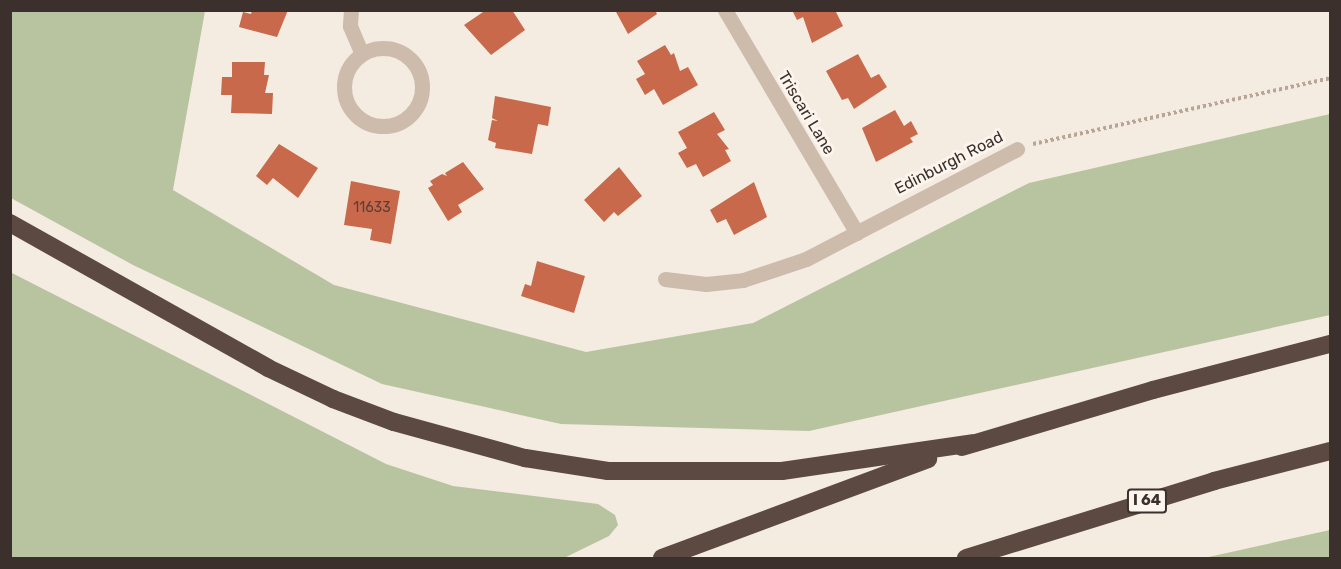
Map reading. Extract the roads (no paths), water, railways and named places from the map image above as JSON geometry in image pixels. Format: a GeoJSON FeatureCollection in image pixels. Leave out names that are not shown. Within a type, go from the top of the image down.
{"type":"FeatureCollection","features":[{"type":"Feature","properties":{"kind":"highway"},"geometry":{"type":"LineString","coordinates":[[10,223],[258,362],[333,399],[394,422],[525,458],[608,471],[770,471],[973,443]]}},
{"type":"Feature","properties":{"kind":"highway"},"geometry":{"type":"LineString","coordinates":[[662,558],[973,443],[1154,390],[1330,344]]}},
{"type":"Feature","properties":{"kind":"highway","name":"I 64"},"geometry":{"type":"LineString","coordinates":[[966,558],[1203,484],[1330,451]]}},
{"type":"Feature","properties":{"kind":"street"},"geometry":{"type":"LineString","coordinates":[[351,10],[350,26],[362,54]]}},
{"type":"Feature","properties":{"kind":"street","name":"Triscari Lane"},"geometry":{"type":"LineString","coordinates":[[725,10],[857,233]]}},
{"type":"Feature","properties":{"kind":"street"},"geometry":{"type":"LineString","coordinates":[[374,49],[393,49],[410,58],[418,69],[421,94],[408,116],[384,126],[360,118],[351,110],[344,86],[346,74],[362,54],[374,49]]}},
{"type":"Feature","properties":{"kind":"street","name":"Edinburgh Road"},"geometry":{"type":"LineString","coordinates":[[665,279],[706,284],[743,280],[806,259],[970,170],[1017,149]]}}]}
